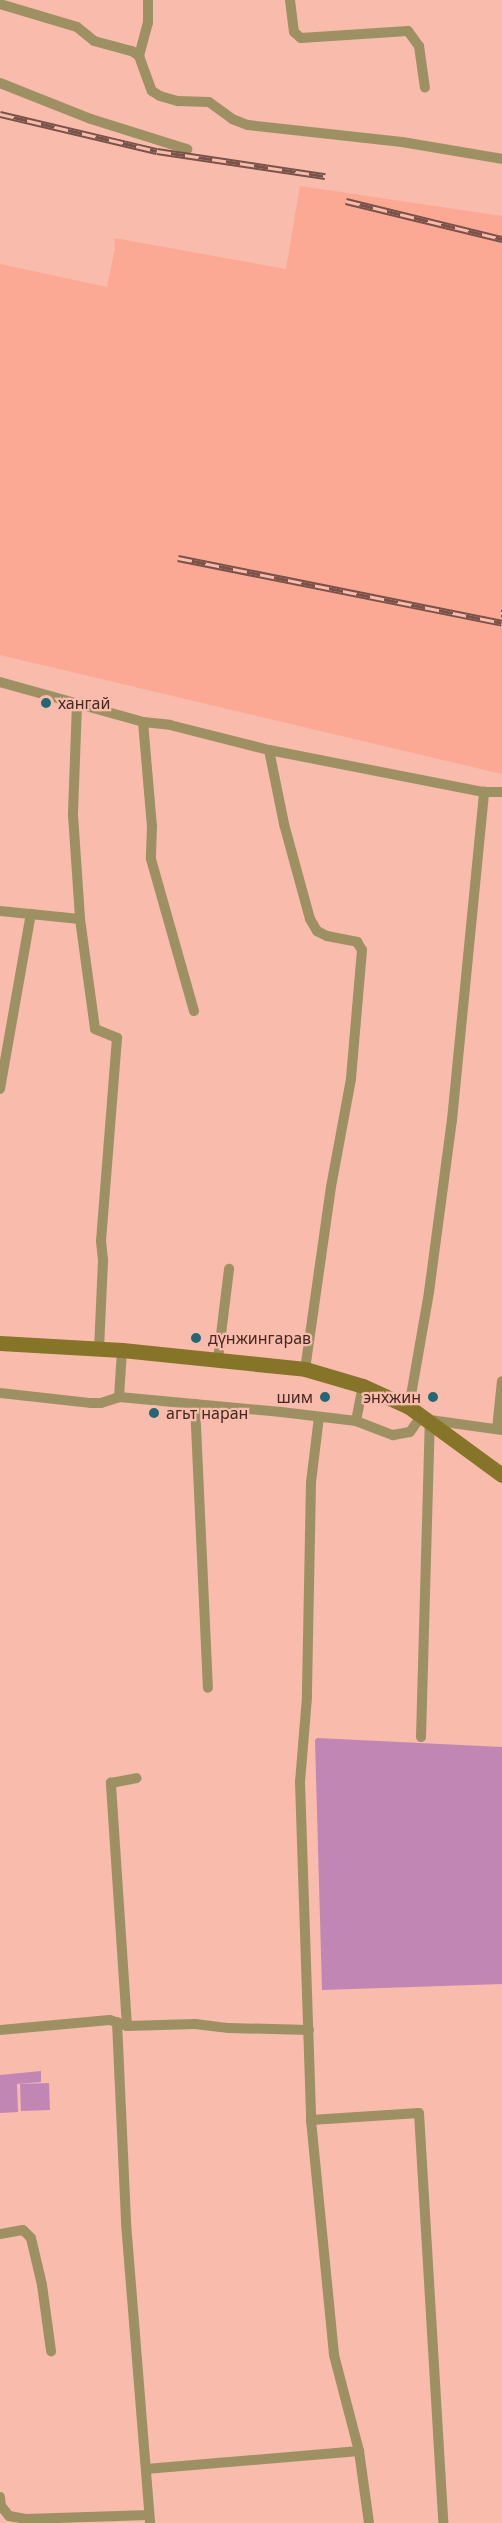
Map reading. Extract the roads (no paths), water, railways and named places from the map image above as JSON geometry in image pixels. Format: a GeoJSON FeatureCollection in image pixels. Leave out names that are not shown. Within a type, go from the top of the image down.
{"type":"FeatureCollection","features":[{"type":"Feature","properties":{"kind":"main road"},"geometry":{"type":"LineString","coordinates":[[0,1343],[99,1348],[305,1369],[363,1386],[421,1414],[502,1475]]}},
{"type":"Feature","properties":{"kind":"street"},"geometry":{"type":"LineString","coordinates":[[139,56],[148,23],[148,0]]}},
{"type":"Feature","properties":{"kind":"street"},"geometry":{"type":"LineString","coordinates":[[290,0],[294,32],[301,38],[408,31],[419,46],[424,88]]}},
{"type":"Feature","properties":{"kind":"street"},"geometry":{"type":"LineString","coordinates":[[6,4],[77,27],[94,41],[132,51],[139,56],[152,91],[178,101],[209,102],[232,119],[248,125],[402,142],[502,159]]}},
{"type":"Feature","properties":{"kind":"street"},"geometry":{"type":"LineString","coordinates":[[0,83],[72,112],[187,149]]}},
{"type":"Feature","properties":{"kind":"street"},"geometry":{"type":"LineString","coordinates":[[0,682],[142,722],[170,725],[269,750],[484,792],[502,792]]}},
{"type":"Feature","properties":{"kind":"street"},"geometry":{"type":"LineString","coordinates":[[77,704],[73,815],[80,919],[95,1029],[117,1038],[101,1241],[103,1261],[99,1348]]}},
{"type":"Feature","properties":{"kind":"street"},"geometry":{"type":"LineString","coordinates":[[142,722],[152,826],[151,859],[194,1011]]}},
{"type":"Feature","properties":{"kind":"street"},"geometry":{"type":"LineString","coordinates":[[269,750],[284,824],[310,919],[317,931],[327,936],[357,942],[362,951],[351,1078],[331,1187],[305,1369]]}},
{"type":"Feature","properties":{"kind":"street"},"geometry":{"type":"LineString","coordinates":[[421,1737],[421,1414],[429,1292],[452,1120],[484,792]]}},
{"type":"Feature","properties":{"kind":"street"},"geometry":{"type":"LineString","coordinates":[[0,911],[80,919]]}},
{"type":"Feature","properties":{"kind":"street"},"geometry":{"type":"LineString","coordinates":[[0,1089],[31,914]]}},
{"type":"Feature","properties":{"kind":"street"},"geometry":{"type":"LineString","coordinates":[[218,1359],[229,1269]]}},
{"type":"Feature","properties":{"kind":"street"},"geometry":{"type":"LineString","coordinates":[[119,1397],[122,1350]]}},
{"type":"Feature","properties":{"kind":"street"},"geometry":{"type":"LineString","coordinates":[[421,1414],[499,1430],[502,1381]]}},
{"type":"Feature","properties":{"kind":"street"},"geometry":{"type":"LineString","coordinates":[[356,1421],[363,1386]]}},
{"type":"Feature","properties":{"kind":"street"},"geometry":{"type":"LineString","coordinates":[[0,1393],[91,1404],[119,1397],[319,1417],[356,1421],[393,1435],[406,1435],[421,1414]]}},
{"type":"Feature","properties":{"kind":"street"},"geometry":{"type":"LineString","coordinates":[[195,1404],[208,1688]]}},
{"type":"Feature","properties":{"kind":"street"},"geometry":{"type":"LineString","coordinates":[[319,1417],[311,1482],[306,1697],[300,1782],[311,2120],[334,2355],[359,2451],[369,2523]]}},
{"type":"Feature","properties":{"kind":"street"},"geometry":{"type":"LineString","coordinates":[[0,2497],[1,2506],[9,2516],[26,2519],[150,2519],[126,2223],[122,2024],[111,1783],[137,1778]]}},
{"type":"Feature","properties":{"kind":"street"},"geometry":{"type":"LineString","coordinates":[[0,2030],[110,2020],[122,2024],[195,2024],[229,2028],[309,2030]]}},
{"type":"Feature","properties":{"kind":"street"},"geometry":{"type":"LineString","coordinates":[[311,2120],[419,2113],[443,2523]]}},
{"type":"Feature","properties":{"kind":"street"},"geometry":{"type":"LineString","coordinates":[[0,2234],[23,2230],[31,2238],[42,2284],[51,2351]]}},
{"type":"Feature","properties":{"kind":"street"},"geometry":{"type":"LineString","coordinates":[[146,2469],[359,2451]]}},
{"type":"Feature","properties":{"kind":"railway"},"geometry":{"type":"LineString","coordinates":[[0,114],[157,151],[325,176]]}},
{"type":"Feature","properties":{"kind":"railway"},"geometry":{"type":"LineString","coordinates":[[346,201],[502,239]]}},
{"type":"Feature","properties":{"kind":"railway"},"geometry":{"type":"LineString","coordinates":[[178,558],[502,623]]}},
{"type":"Feature","properties":{"kind":"place","name":"хангай"},"geometry":{"type":"Point","coordinates":[46,703]}},
{"type":"Feature","properties":{"kind":"place","name":"дүнжингарав"},"geometry":{"type":"Point","coordinates":[196,1338]}},
{"type":"Feature","properties":{"kind":"place","name":"шим"},"geometry":{"type":"Point","coordinates":[325,1397]}},
{"type":"Feature","properties":{"kind":"place","name":"энхжин"},"geometry":{"type":"Point","coordinates":[433,1397]}},
{"type":"Feature","properties":{"kind":"place","name":"агьт наран"},"geometry":{"type":"Point","coordinates":[154,1413]}}]}
